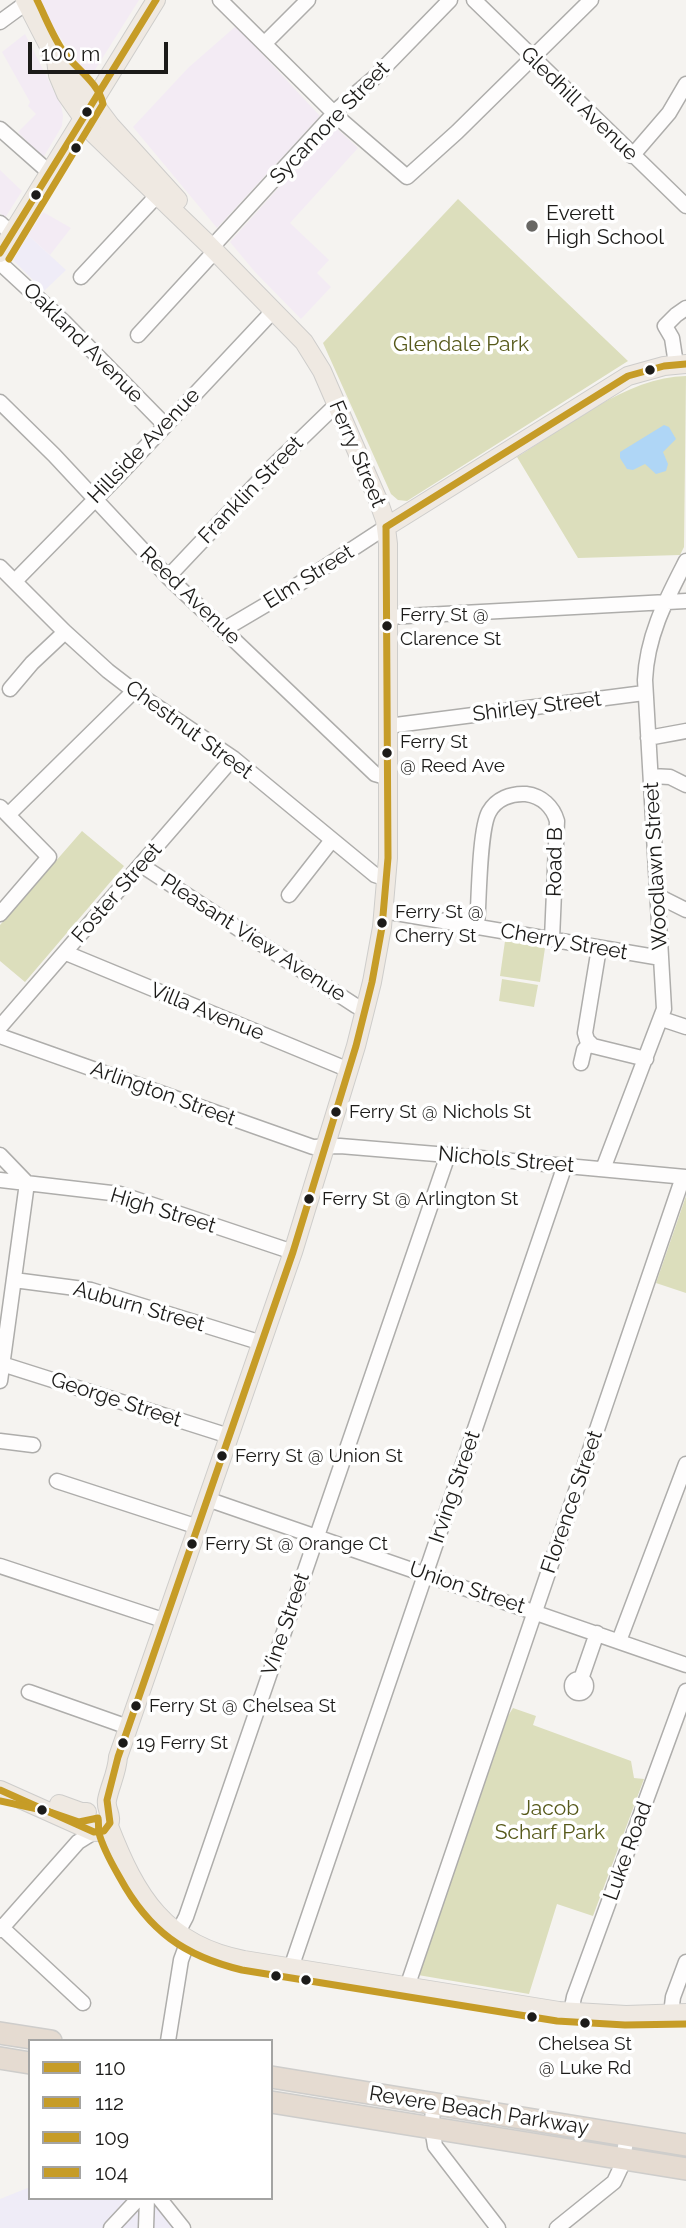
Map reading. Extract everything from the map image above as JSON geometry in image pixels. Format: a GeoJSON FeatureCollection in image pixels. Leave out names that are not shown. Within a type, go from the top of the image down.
{"type":"FeatureCollection","features":[{"type":"Feature","properties":{"kind":"highway"},"geometry":{"type":"LineString","coordinates":[[0,2032],[40,2039]]}},
{"type":"Feature","properties":{"kind":"highway"},"geometry":{"type":"LineString","coordinates":[[0,2058],[28,2063]]}},
{"type":"Feature","properties":{"kind":"highway","name":"Revere Beach Parkway"},"geometry":{"type":"LineString","coordinates":[[273,2077],[686,2145]]}},
{"type":"Feature","properties":{"kind":"highway","name":"Revere Beach Parkway"},"geometry":{"type":"LineString","coordinates":[[273,2102],[686,2169]]}},
{"type":"Feature","properties":{"kind":"main road"},"geometry":{"type":"LineString","coordinates":[[0,253],[6,228],[50,173],[156,0]]}},
{"type":"Feature","properties":{"kind":"main road","name":"Ferry Street"},"geometry":{"type":"LineString","coordinates":[[25,2],[56,60],[58,75],[66,94],[88,111],[94,134],[162,190],[182,221],[274,310],[308,348],[337,404],[378,500],[386,527],[389,778],[387,879],[384,911],[366,1009],[327,1147],[293,1252],[97,1821]]}},
{"type":"Feature","properties":{"kind":"main road","name":"Elm Street"},"geometry":{"type":"LineString","coordinates":[[386,527],[628,376],[649,369],[681,364]]}},
{"type":"Feature","properties":{"kind":"main road"},"geometry":{"type":"LineString","coordinates":[[7,1793],[97,1821],[148,1902],[183,1937],[224,1956],[571,2012],[678,2014]]}},
{"type":"Feature","properties":{"kind":"street"},"geometry":{"type":"LineString","coordinates":[[220,0],[334,113],[407,177],[457,132],[591,0]]}},
{"type":"Feature","properties":{"kind":"street"},"geometry":{"type":"LineString","coordinates":[[265,43],[309,0]]}},
{"type":"Feature","properties":{"kind":"street","name":"Sycamore Street"},"geometry":{"type":"LineString","coordinates":[[138,335],[212,248],[334,113],[374,78],[450,0]]}},
{"type":"Feature","properties":{"kind":"street","name":"Gledhill Avenue"},"geometry":{"type":"LineString","coordinates":[[474,0],[686,206]]}},
{"type":"Feature","properties":{"kind":"street"},"geometry":{"type":"LineString","coordinates":[[0,22],[25,2]]}},
{"type":"Feature","properties":{"kind":"street"},"geometry":{"type":"LineString","coordinates":[[632,156],[669,113],[686,84]]}},
{"type":"Feature","properties":{"kind":"street"},"geometry":{"type":"LineString","coordinates":[[0,129],[50,173]]}},
{"type":"Feature","properties":{"kind":"street"},"geometry":{"type":"LineString","coordinates":[[81,277],[162,190]]}},
{"type":"Feature","properties":{"kind":"street","name":"Oakland Avenue"},"geometry":{"type":"LineString","coordinates":[[0,263],[64,322],[165,425]]}},
{"type":"Feature","properties":{"kind":"street"},"geometry":{"type":"LineString","coordinates":[[681,364],[665,327],[686,308]]}},
{"type":"Feature","properties":{"kind":"street","name":"Hillside Avenue"},"geometry":{"type":"LineString","coordinates":[[15,581],[274,310]]}},
{"type":"Feature","properties":{"kind":"street","name":"Reed Avenue"},"geometry":{"type":"LineString","coordinates":[[0,402],[168,577],[375,774],[389,778]]}},
{"type":"Feature","properties":{"kind":"street","name":"Franklin Street"},"geometry":{"type":"LineString","coordinates":[[168,577],[272,467],[337,404]]}},
{"type":"Feature","properties":{"kind":"street","name":"Elm Street"},"geometry":{"type":"LineString","coordinates":[[223,630],[386,527]]}},
{"type":"Feature","properties":{"kind":"street","name":"Woodlawn Street"},"geometry":{"type":"LineString","coordinates":[[603,1169],[662,1019],[664,1004],[644,693],[648,650],[665,602],[686,561]]}},
{"type":"Feature","properties":{"kind":"street","name":"Chestnut Street"},"geometry":{"type":"LineString","coordinates":[[0,567],[65,632],[134,691],[233,758],[375,875],[387,879]]}},
{"type":"Feature","properties":{"kind":"street"},"geometry":{"type":"LineString","coordinates":[[388,617],[686,601]]}},
{"type":"Feature","properties":{"kind":"street"},"geometry":{"type":"LineString","coordinates":[[10,689],[32,663],[65,632]]}},
{"type":"Feature","properties":{"kind":"street"},"geometry":{"type":"LineString","coordinates":[[0,914],[49,857],[4,811],[134,691]]}},
{"type":"Feature","properties":{"kind":"street","name":"Shirley Street"},"geometry":{"type":"LineString","coordinates":[[388,726],[644,693]]}},
{"type":"Feature","properties":{"kind":"street"},"geometry":{"type":"LineString","coordinates":[[648,738],[686,731]]}},
{"type":"Feature","properties":{"kind":"street","name":"Foster Street"},"geometry":{"type":"LineString","coordinates":[[0,1027],[233,758]]}},
{"type":"Feature","properties":{"kind":"street"},"geometry":{"type":"LineString","coordinates":[[651,776],[670,777],[686,785]]}},
{"type":"Feature","properties":{"kind":"street","name":"Road B"},"geometry":{"type":"LineString","coordinates":[[477,927],[487,816],[492,807],[504,798],[529,794],[545,802],[554,811],[557,821],[552,939]]}},
{"type":"Feature","properties":{"kind":"street"},"geometry":{"type":"LineString","coordinates":[[289,895],[332,841]]}},
{"type":"Feature","properties":{"kind":"street","name":"Pleasant View Avenue"},"geometry":{"type":"LineString","coordinates":[[141,865],[356,1006],[366,1009]]}},
{"type":"Feature","properties":{"kind":"street"},"geometry":{"type":"LineString","coordinates":[[658,896],[686,910]]}},
{"type":"Feature","properties":{"kind":"street","name":"Cherry Street"},"geometry":{"type":"LineString","coordinates":[[384,911],[661,958]]}},
{"type":"Feature","properties":{"kind":"street"},"geometry":{"type":"LineString","coordinates":[[599,948],[585,1034],[589,1044],[646,1059]]}},
{"type":"Feature","properties":{"kind":"street","name":"Villa Avenue"},"geometry":{"type":"LineString","coordinates":[[65,953],[349,1070]]}},
{"type":"Feature","properties":{"kind":"street"},"geometry":{"type":"LineString","coordinates":[[662,1019],[686,1027]]}},
{"type":"Feature","properties":{"kind":"street","name":"Arlington Street"},"geometry":{"type":"LineString","coordinates":[[0,1036],[311,1147],[327,1147]]}},
{"type":"Feature","properties":{"kind":"street"},"geometry":{"type":"LineString","coordinates":[[581,1063],[584,1050],[589,1044]]}},
{"type":"Feature","properties":{"kind":"street","name":"Nichols Street"},"geometry":{"type":"LineString","coordinates":[[327,1147],[685,1177]]}},
{"type":"Feature","properties":{"kind":"street"},"geometry":{"type":"LineString","coordinates":[[0,1155],[27,1183],[0,1381]]}},
{"type":"Feature","properties":{"kind":"street","name":"Vine Street"},"geometry":{"type":"LineString","coordinates":[[168,2039],[186,1917],[447,1155]]}},
{"type":"Feature","properties":{"kind":"street","name":"Irving Street"},"geometry":{"type":"LineString","coordinates":[[291,1968],[565,1166]]}},
{"type":"Feature","properties":{"kind":"street","name":"Florence Street"},"geometry":{"type":"LineString","coordinates":[[407,1987],[685,1177]]}},
{"type":"Feature","properties":{"kind":"street","name":"High Street"},"geometry":{"type":"LineString","coordinates":[[0,1180],[120,1194],[293,1252]]}},
{"type":"Feature","properties":{"kind":"street","name":"Auburn Street"},"geometry":{"type":"LineString","coordinates":[[14,1280],[91,1290],[262,1343]]}},
{"type":"Feature","properties":{"kind":"street","name":"George Street"},"geometry":{"type":"LineString","coordinates":[[2,1364],[229,1436]]}},
{"type":"Feature","properties":{"kind":"street"},"geometry":{"type":"LineString","coordinates":[[0,1441],[33,1445]]}},
{"type":"Feature","properties":{"kind":"street"},"geometry":{"type":"LineString","coordinates":[[619,1641],[686,1464]]}},
{"type":"Feature","properties":{"kind":"street"},"geometry":{"type":"LineString","coordinates":[[57,1481],[198,1527]]}},
{"type":"Feature","properties":{"kind":"street","name":"Union Street"},"geometry":{"type":"LineString","coordinates":[[208,1499],[686,1665]]}},
{"type":"Feature","properties":{"kind":"street"},"geometry":{"type":"LineString","coordinates":[[0,1566],[166,1621]]}},
{"type":"Feature","properties":{"kind":"street"},"geometry":{"type":"LineString","coordinates":[[581,1679],[597,1633]]}},
{"type":"Feature","properties":{"kind":"street","name":"Luke Road"},"geometry":{"type":"LineString","coordinates":[[571,2012],[574,1997],[686,1691]]}},
{"type":"Feature","properties":{"kind":"street"},"geometry":{"type":"LineString","coordinates":[[29,1692],[128,1727]]}},
{"type":"Feature","properties":{"kind":"street"},"geometry":{"type":"LineString","coordinates":[[83,2003],[1,1928],[97,1821]]}},
{"type":"Feature","properties":{"kind":"street"},"geometry":{"type":"LineString","coordinates":[[678,2014],[673,1997],[686,1962]]}},
{"type":"Feature","properties":{"kind":"street"},"geometry":{"type":"LineString","coordinates":[[433,2104],[432,2129],[439,2153],[498,2228]]}},
{"type":"Feature","properties":{"kind":"street"},"geometry":{"type":"LineString","coordinates":[[557,2228],[611,2185],[619,2174],[627,2135]]}},
{"type":"Feature","properties":{"kind":"street"},"geometry":{"type":"LineString","coordinates":[[111,2228],[137,2200]]}},
{"type":"Feature","properties":{"kind":"street"},"geometry":{"type":"LineString","coordinates":[[146,2228],[147,2200]]}},
{"type":"Feature","properties":{"kind":"street"},"geometry":{"type":"LineString","coordinates":[[161,2200],[183,2228]]}},
{"type":"Feature","properties":{"kind":"shaded area"},"geometry":{"type":"Polygon","coordinates":[[[40,0],[139,0],[93,73],[85,73],[51,24],[40,0]]]}},
{"type":"Feature","properties":{"kind":"shaded area"},"geometry":{"type":"Polygon","coordinates":[[[236,26],[320,116],[217,228],[133,127],[188,68],[236,26]]]}},
{"type":"Feature","properties":{"kind":"shaded area"},"geometry":{"type":"Polygon","coordinates":[[[25,34],[61,105],[63,115],[62,126],[43,158],[18,132],[36,114],[28,106],[30,102],[2,52],[25,34]]]}},
{"type":"Feature","properties":{"kind":"shaded area"},"geometry":{"type":"Polygon","coordinates":[[[334,126],[358,148],[290,223],[329,260],[317,273],[331,287],[301,319],[230,242],[334,126]]]}},
{"type":"Feature","properties":{"kind":"shaded area"},"geometry":{"type":"Polygon","coordinates":[[[0,170],[22,191],[5,218],[0,213],[0,170]]]}},
{"type":"Feature","properties":{"kind":"shaded area"},"geometry":{"type":"Polygon","coordinates":[[[43,212],[71,228],[50,255],[28,235],[43,212]]]}},
{"type":"Feature","properties":{"kind":"shaded area"},"geometry":{"type":"Polygon","coordinates":[[[28,235],[66,270],[44,291],[13,260],[28,235]]]}},
{"type":"Feature","properties":{"kind":"shaded area"},"geometry":{"type":"Polygon","coordinates":[[[28,2188],[28,2200],[141,2200],[155,2203],[174,2228],[0,2228],[0,2199],[28,2188]]]}},
{"type":"Feature","properties":{"kind":"green space","name":"Glendale Park"},"geometry":{"type":"Polygon","coordinates":[[[458,199],[628,361],[407,501],[398,500],[391,494],[323,343],[458,199]]]}},
{"type":"Feature","properties":{"kind":"green space"},"geometry":{"type":"Polygon","coordinates":[[[686,376],[684,547],[680,555],[578,558],[517,457],[576,418],[620,394],[664,379],[686,376]]]}},
{"type":"Feature","properties":{"kind":"green space"},"geometry":{"type":"Polygon","coordinates":[[[82,831],[124,866],[25,982],[0,961],[0,925],[82,831]]]}},
{"type":"Feature","properties":{"kind":"green space"},"geometry":{"type":"Polygon","coordinates":[[[505,941],[545,948],[540,982],[500,976],[505,941]]]}},
{"type":"Feature","properties":{"kind":"green space"},"geometry":{"type":"Polygon","coordinates":[[[502,979],[538,985],[534,1007],[499,1001],[502,979]]]}},
{"type":"Feature","properties":{"kind":"green space"},"geometry":{"type":"Polygon","coordinates":[[[686,1196],[686,1293],[656,1283],[686,1196]]]}},
{"type":"Feature","properties":{"kind":"green space","name":"Jacob Scharf Park"},"geometry":{"type":"Polygon","coordinates":[[[513,1708],[536,1716],[533,1725],[631,1761],[634,1778],[644,1779],[593,1916],[557,1904],[529,1994],[418,1975],[513,1708]]]}},
{"type":"Feature","properties":{"kind":"water"},"geometry":{"type":"Polygon","coordinates":[[[664,425],[669,427],[676,439],[663,452],[668,464],[666,471],[656,474],[645,464],[633,470],[627,469],[620,458],[620,452],[664,425]]]}},
{"type":"Feature","properties":{"kind":"transit line","name":"104"},"geometry":{"type":"LineString","coordinates":[[9,259],[103,104],[93,84],[62,49],[37,0]]}},
{"type":"Feature","properties":{"kind":"transit line","name":"109"},"geometry":{"type":"LineString","coordinates":[[0,253],[156,0]]}},
{"type":"Feature","properties":{"kind":"transit line","name":"110"},"geometry":{"type":"LineString","coordinates":[[386,527],[628,376],[664,366],[686,364]]}},
{"type":"Feature","properties":{"kind":"transit line","name":"110"},"geometry":{"type":"LineString","coordinates":[[0,1790],[94,1832],[104,1831],[110,1823],[107,1800],[118,1757],[293,1252],[356,1046],[382,927],[388,858],[386,527]]}},
{"type":"Feature","properties":{"kind":"transit line","name":"112"},"geometry":{"type":"LineString","coordinates":[[0,1801],[47,1811],[79,1822],[98,1818],[99,1833],[105,1851],[143,1913],[170,1939],[221,1964],[242,1970],[557,2021],[625,2025],[686,2024]]}},
{"type":"Feature","properties":{"kind":"place","name":"Everett High School"},"geometry":{"type":"Point","coordinates":[532,226]}},
{"type":"Feature","properties":{"kind":"place","name":"Ferry St @ Clarence St"},"geometry":{"type":"Point","coordinates":[387,626]}},
{"type":"Feature","properties":{"kind":"place","name":"Ferry St @ Reed Ave"},"geometry":{"type":"Point","coordinates":[387,753]}},
{"type":"Feature","properties":{"kind":"place","name":"Ferry St @ Cherry St"},"geometry":{"type":"Point","coordinates":[382,923]}},
{"type":"Feature","properties":{"kind":"place","name":"Ferry St @ Nichols St"},"geometry":{"type":"Point","coordinates":[336,1112]}},
{"type":"Feature","properties":{"kind":"place","name":"Ferry St @ Arlington St"},"geometry":{"type":"Point","coordinates":[309,1199]}},
{"type":"Feature","properties":{"kind":"place","name":"Ferry St @ Union St"},"geometry":{"type":"Point","coordinates":[222,1456]}},
{"type":"Feature","properties":{"kind":"place","name":"Ferry St @ Orange Ct"},"geometry":{"type":"Point","coordinates":[192,1544]}},
{"type":"Feature","properties":{"kind":"place","name":"Ferry St @ Chelsea St"},"geometry":{"type":"Point","coordinates":[136,1706]}},
{"type":"Feature","properties":{"kind":"place","name":"19 Ferry St"},"geometry":{"type":"Point","coordinates":[123,1743]}},
{"type":"Feature","properties":{"kind":"place","name":"Chelsea St @ Luke Rd"},"geometry":{"type":"Point","coordinates":[585,2023]}}]}
